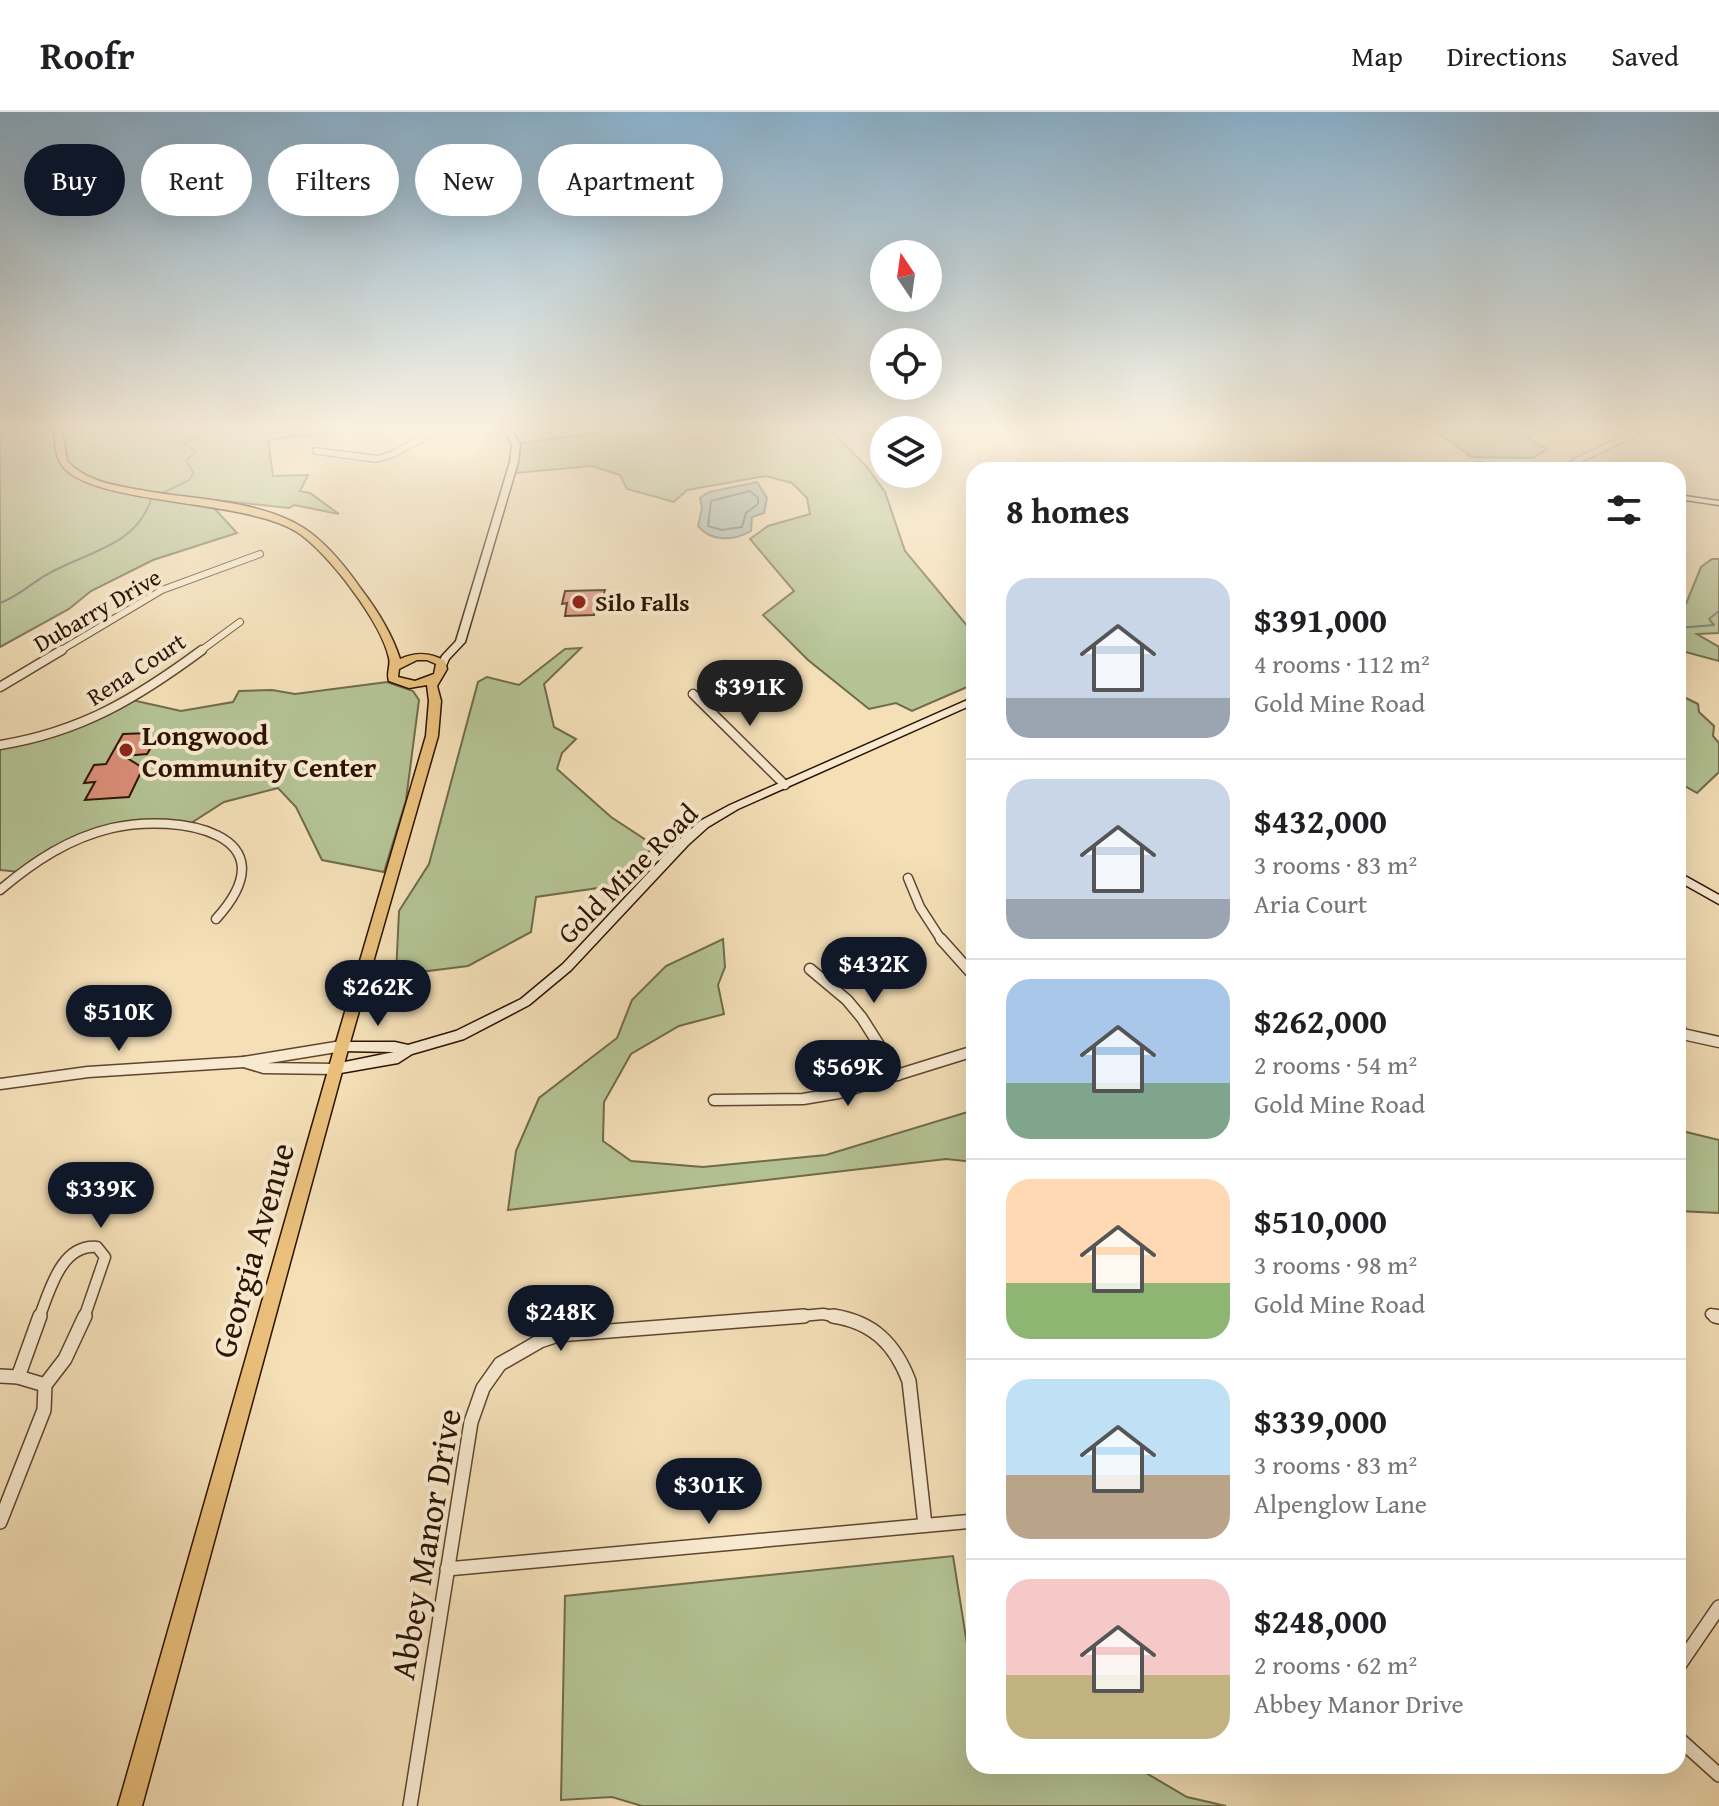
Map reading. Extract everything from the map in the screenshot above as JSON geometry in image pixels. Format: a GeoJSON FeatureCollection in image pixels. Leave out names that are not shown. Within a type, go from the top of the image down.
{"type":"FeatureCollection","features":[{"type":"Feature","properties":{"kind":"main road"},"geometry":{"type":"LineString","coordinates":[[223,508],[270,517],[297,527],[337,565],[385,635],[395,659],[393,679],[402,684],[416,685],[440,671],[438,660],[428,657],[412,658],[395,667]]}},
{"type":"Feature","properties":{"kind":"main road"},"geometry":{"type":"LineString","coordinates":[[385,635],[400,652],[412,658]]}},
{"type":"Feature","properties":{"kind":"main road","name":"Georgia Avenue"},"geometry":{"type":"LineString","coordinates":[[130,1806],[335,1069],[431,742],[434,711],[432,686],[440,671]]}},
{"type":"Feature","properties":{"kind":"main road"},"geometry":{"type":"LineString","coordinates":[[416,685],[434,711]]}},
{"type":"Feature","properties":{"kind":"street"},"geometry":{"type":"LineString","coordinates":[[440,671],[462,634],[500,508]]}},
{"type":"Feature","properties":{"kind":"street","name":"Dubarry Drive"},"geometry":{"type":"LineString","coordinates":[[0,687],[162,590],[260,554]]}},
{"type":"Feature","properties":{"kind":"street","name":"Rena Court"},"geometry":{"type":"LineString","coordinates":[[0,745],[74,729],[112,713],[240,622]]}},
{"type":"Feature","properties":{"kind":"street"},"geometry":{"type":"LineString","coordinates":[[428,657],[462,634]]}},
{"type":"Feature","properties":{"kind":"street"},"geometry":{"type":"LineString","coordinates":[[693,694],[785,785]]}},
{"type":"Feature","properties":{"kind":"street","name":"Gold Mine Road"},"geometry":{"type":"LineString","coordinates":[[244,1062],[264,1068],[335,1069],[393,1059],[408,1050],[470,1031],[525,1002],[567,967],[694,833],[724,812],[966,704]]}},
{"type":"Feature","properties":{"kind":"street"},"geometry":{"type":"LineString","coordinates":[[0,890],[44,856],[80,838],[121,827],[176,822],[216,834],[234,848],[240,858],[241,883],[216,919]]}},
{"type":"Feature","properties":{"kind":"street"},"geometry":{"type":"LineString","coordinates":[[908,878],[933,934],[966,968]]}},
{"type":"Feature","properties":{"kind":"street"},"geometry":{"type":"LineString","coordinates":[[1686,881],[1719,900]]}},
{"type":"Feature","properties":{"kind":"street"},"geometry":{"type":"LineString","coordinates":[[810,969],[847,1000],[862,1018],[898,1075]]}},
{"type":"Feature","properties":{"kind":"street"},"geometry":{"type":"LineString","coordinates":[[1686,1035],[1719,1042]]}},
{"type":"Feature","properties":{"kind":"street","name":"Gold Mine Road"},"geometry":{"type":"LineString","coordinates":[[0,1084],[88,1072],[244,1062],[342,1046],[408,1050]]}},
{"type":"Feature","properties":{"kind":"street"},"geometry":{"type":"LineString","coordinates":[[714,1100],[803,1099],[839,1093],[966,1054]]}},
{"type":"Feature","properties":{"kind":"street"},"geometry":{"type":"LineString","coordinates":[[0,1522],[44,1410],[45,1385],[65,1359],[79,1332],[105,1257],[97,1247],[84,1246],[71,1253],[44,1310],[18,1377]]}},
{"type":"Feature","properties":{"kind":"street","name":"Abbey Manor Drive"},"geometry":{"type":"LineString","coordinates":[[410,1806],[471,1422],[481,1387],[499,1363],[526,1344],[558,1335],[823,1314],[850,1317],[885,1338],[901,1359],[909,1381],[925,1525]]}},
{"type":"Feature","properties":{"kind":"street"},"geometry":{"type":"LineString","coordinates":[[0,1376],[18,1377],[45,1385]]}},
{"type":"Feature","properties":{"kind":"street"},"geometry":{"type":"LineString","coordinates":[[447,1569],[966,1522]]}},
{"type":"Feature","properties":{"kind":"street"},"geometry":{"type":"LineString","coordinates":[[1686,1655],[1719,1607]]}},
{"type":"Feature","properties":{"kind":"street"},"geometry":{"type":"LineString","coordinates":[[1686,1745],[1719,1775]]}},
{"type":"Feature","properties":{"kind":"green space"},"geometry":{"type":"Polygon","coordinates":[[[0,508],[214,508],[237,533],[153,560],[91,591],[69,609],[0,647],[0,508]]]}},
{"type":"Feature","properties":{"kind":"green space"},"geometry":{"type":"Polygon","coordinates":[[[309,508],[331,508],[339,514],[309,508]]]}},
{"type":"Feature","properties":{"kind":"green space"},"geometry":{"type":"Polygon","coordinates":[[[809,508],[890,508],[905,551],[966,624],[966,687],[912,711],[896,703],[869,709],[808,660],[763,615],[794,591],[750,539],[768,526],[810,514],[809,508]]]}},
{"type":"Feature","properties":{"kind":"green space"},"geometry":{"type":"Polygon","coordinates":[[[1712,559],[1719,559],[1719,633],[1697,634],[1719,647],[1719,661],[1686,652],[1686,604],[1701,567],[1712,559]]]}},
{"type":"Feature","properties":{"kind":"green space"},"geometry":{"type":"Polygon","coordinates":[[[581,648],[544,684],[554,727],[576,739],[562,753],[557,769],[611,817],[655,846],[612,886],[536,897],[531,932],[468,966],[396,975],[399,911],[429,864],[478,682],[487,677],[519,685],[565,649],[581,648]]]}},
{"type":"Feature","properties":{"kind":"green space"},"geometry":{"type":"Polygon","coordinates":[[[387,682],[413,691],[419,700],[406,800],[384,872],[322,860],[296,807],[278,788],[224,802],[188,825],[144,823],[80,838],[20,872],[0,870],[0,745],[74,729],[132,700],[181,711],[233,702],[239,691],[272,690],[295,694],[387,682]]]}},
{"type":"Feature","properties":{"kind":"green space"},"geometry":{"type":"Polygon","coordinates":[[[1686,698],[1698,704],[1699,712],[1714,726],[1713,736],[1719,743],[1719,772],[1697,793],[1686,787],[1686,698]]]}},
{"type":"Feature","properties":{"kind":"green space"},"geometry":{"type":"Polygon","coordinates":[[[723,939],[725,967],[718,985],[724,1014],[679,1026],[631,1054],[604,1102],[603,1141],[631,1161],[703,1167],[826,1155],[966,1112],[966,1161],[946,1159],[508,1210],[516,1151],[539,1098],[617,1038],[632,1000],[666,966],[723,939]]]}},
{"type":"Feature","properties":{"kind":"green space"},"geometry":{"type":"Polygon","coordinates":[[[1686,1132],[1719,1140],[1719,1213],[1686,1211],[1686,1132]]]}},
{"type":"Feature","properties":{"kind":"green space"},"geometry":{"type":"Polygon","coordinates":[[[953,1556],[966,1638],[966,1774],[1148,1774],[1187,1797],[1226,1806],[642,1806],[612,1797],[561,1800],[565,1596],[953,1556]]]}},
{"type":"Feature","properties":{"kind":"water"},"geometry":{"type":"Polygon","coordinates":[[[702,508],[765,508],[764,513],[752,517],[751,531],[737,537],[716,537],[698,526],[702,508]]]}},
{"type":"Feature","properties":{"kind":"building","name":"Silo Falls"},"geometry":{"type":"Polygon","coordinates":[[[605,590],[602,599],[597,600],[594,615],[565,616],[567,603],[562,604],[565,591],[605,590]]]}},
{"type":"Feature","properties":{"kind":"building","name":"Longwood Community Center"},"geometry":{"type":"Polygon","coordinates":[[[150,733],[146,739],[156,739],[147,754],[124,756],[143,768],[129,797],[85,800],[95,782],[84,783],[94,765],[106,764],[123,734],[150,733]]]}},
{"type":"Feature","properties":{"kind":"waterway"},"geometry":{"type":"LineString","coordinates":[[0,603],[63,566],[122,538],[147,508]]}},
{"type":"Feature","properties":{"kind":"waterway"},"geometry":{"type":"LineString","coordinates":[[1686,627],[1714,625],[1709,619],[1719,611]]}},
{"type":"Feature","properties":{"kind":"place","name":"Silo Falls"},"geometry":{"type":"Point","coordinates":[579,602]}},
{"type":"Feature","properties":{"kind":"place","name":"Longwood Community Center"},"geometry":{"type":"Point","coordinates":[126,750]}}]}
